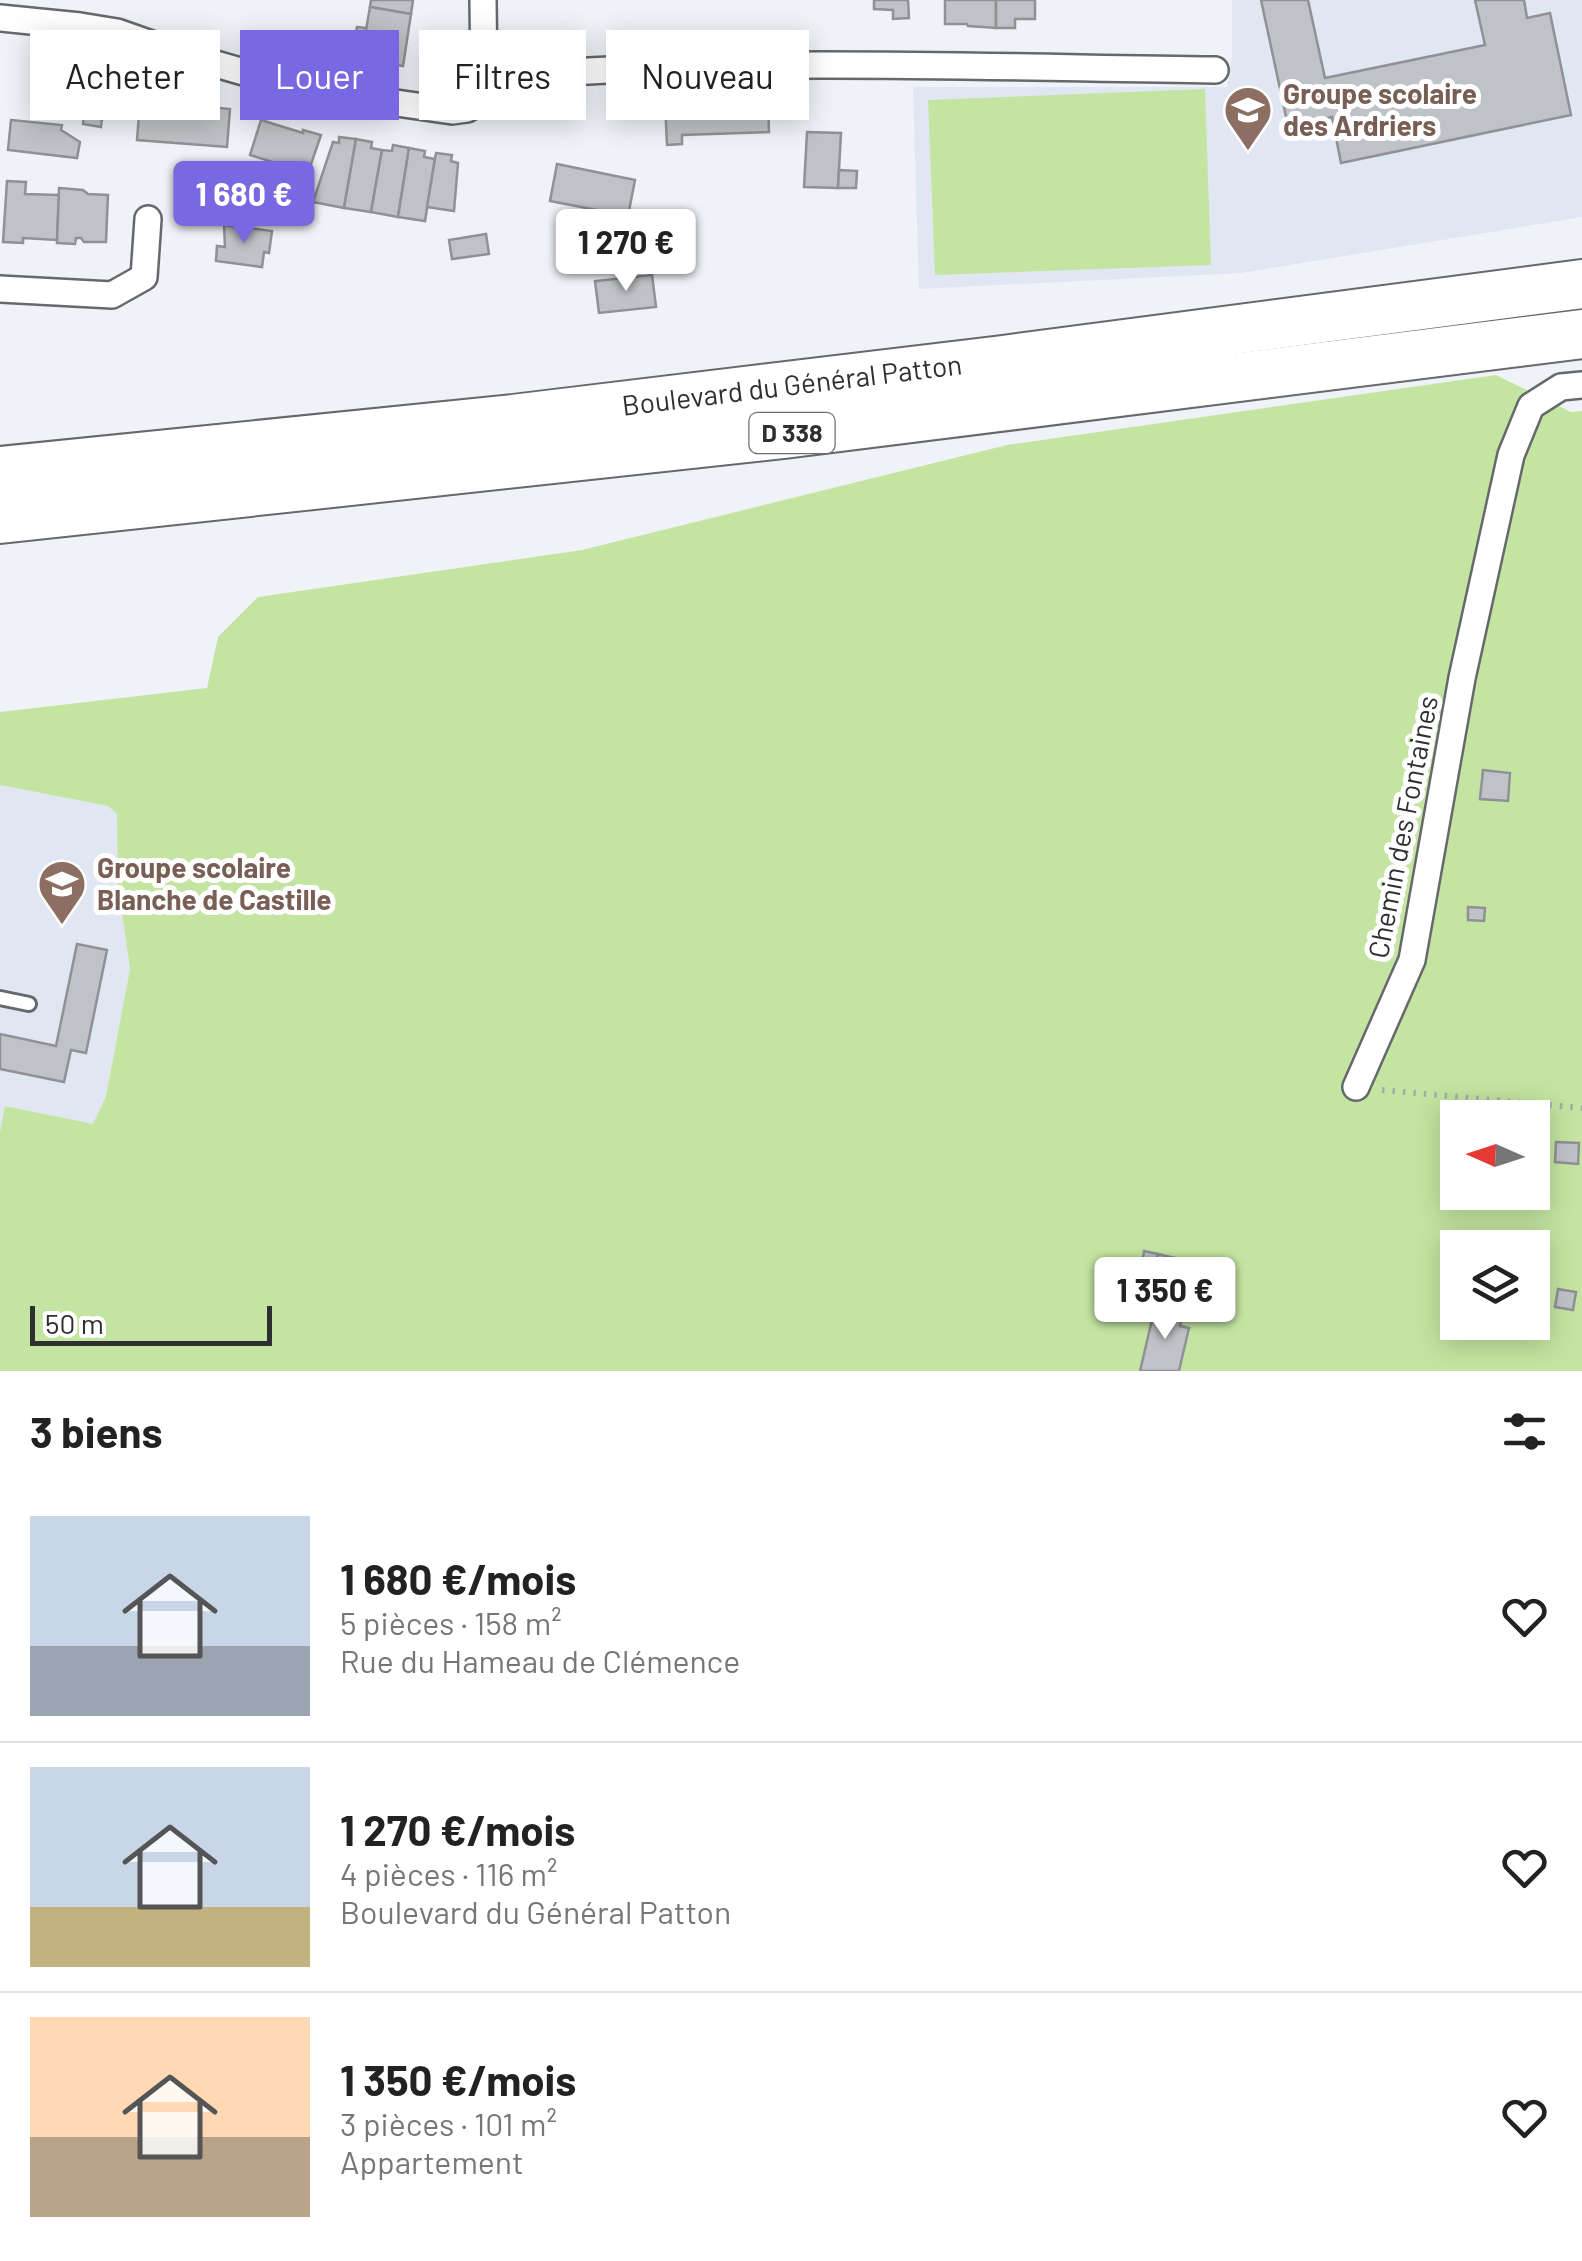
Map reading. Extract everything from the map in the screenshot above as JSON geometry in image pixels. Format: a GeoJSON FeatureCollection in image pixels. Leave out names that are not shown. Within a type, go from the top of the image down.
{"type":"FeatureCollection","features":[{"type":"Feature","properties":{"kind":"highway","name":"Boulevard du Général Patton"},"geometry":{"type":"LineString","coordinates":[[0,470],[513,419],[1582,284]]}},
{"type":"Feature","properties":{"kind":"highway","name":"Boulevard du Général Patton"},"geometry":{"type":"LineString","coordinates":[[0,519],[804,432],[1582,334]]}},
{"type":"Feature","properties":{"kind":"street"},"geometry":{"type":"LineString","coordinates":[[483,0],[483,30]]}},
{"type":"Feature","properties":{"kind":"street"},"geometry":{"type":"LineString","coordinates":[[0,18],[117,32],[306,90],[419,106]]}},
{"type":"Feature","properties":{"kind":"street"},"geometry":{"type":"LineString","coordinates":[[586,72],[791,65],[1215,70]]}},
{"type":"Feature","properties":{"kind":"street"},"geometry":{"type":"LineString","coordinates":[[0,289],[112,295],[144,277],[148,218]]}},
{"type":"Feature","properties":{"kind":"street","name":"Chemin des Fontaines"},"geometry":{"type":"LineString","coordinates":[[1356,1088],[1412,960],[1462,678],[1512,456],[1531,406],[1561,387],[1582,385]]}},
{"type":"Feature","properties":{"kind":"lane"},"geometry":{"type":"LineString","coordinates":[[0,998],[28,1004]]}},
{"type":"Feature","properties":{"kind":"path"},"geometry":{"type":"LineString","coordinates":[[1356,1088],[1582,1108]]}},
{"type":"Feature","properties":{"kind":"shaded area","name":"Groupe scolaire des Ardriers"},"geometry":{"type":"Polygon","coordinates":[[[1232,0],[1582,0],[1582,217],[1241,273],[919,289],[913,87],[1227,87],[1232,55],[1232,0]]]}},
{"type":"Feature","properties":{"kind":"shaded area","name":"Groupe scolaire Blanche de Castille"},"geometry":{"type":"Polygon","coordinates":[[[0,785],[108,806],[118,814],[118,885],[130,969],[106,1096],[93,1125],[6,1106],[0,1132],[0,785]]]}},
{"type":"Feature","properties":{"kind":"green space"},"geometry":{"type":"Polygon","coordinates":[[[1205,89],[1211,265],[935,275],[928,100],[1205,89]]]}},
{"type":"Feature","properties":{"kind":"green space"},"geometry":{"type":"Polygon","coordinates":[[[1496,375],[1571,412],[1582,411],[1582,1371],[0,1371],[0,1132],[5,1106],[93,1124],[106,1096],[130,969],[118,885],[117,814],[108,806],[0,785],[0,712],[207,688],[218,637],[258,597],[582,550],[1007,445],[1496,375]]]}},
{"type":"Feature","properties":{"kind":"building"},"geometry":{"type":"Polygon","coordinates":[[[371,0],[413,0],[411,14],[370,7],[371,0]]]}},
{"type":"Feature","properties":{"kind":"building"},"geometry":{"type":"Polygon","coordinates":[[[874,0],[908,0],[909,18],[893,19],[893,10],[874,9],[874,0]]]}},
{"type":"Feature","properties":{"kind":"building"},"geometry":{"type":"Polygon","coordinates":[[[945,0],[996,0],[996,28],[945,24],[945,0]]]}},
{"type":"Feature","properties":{"kind":"building"},"geometry":{"type":"Polygon","coordinates":[[[996,0],[1035,0],[1035,19],[1015,19],[1015,28],[996,28],[996,0]]]}},
{"type":"Feature","properties":{"kind":"building"},"geometry":{"type":"Polygon","coordinates":[[[1261,0],[1308,0],[1325,78],[1485,45],[1475,0],[1524,0],[1527,18],[1550,13],[1571,115],[1341,163],[1332,117],[1288,126],[1261,0]]]}},
{"type":"Feature","properties":{"kind":"building"},"geometry":{"type":"Polygon","coordinates":[[[370,7],[411,14],[403,66],[399,65],[399,30],[366,30],[370,7]]]}},
{"type":"Feature","properties":{"kind":"building"},"geometry":{"type":"Polygon","coordinates":[[[220,108],[230,109],[227,147],[137,140],[139,120],[220,120],[220,108]]]}},
{"type":"Feature","properties":{"kind":"building"},"geometry":{"type":"Polygon","coordinates":[[[11,120],[62,125],[61,130],[80,142],[77,158],[8,150],[11,120]]]}},
{"type":"Feature","properties":{"kind":"building"},"geometry":{"type":"Polygon","coordinates":[[[83,120],[102,120],[101,127],[83,124],[83,120]]]}},
{"type":"Feature","properties":{"kind":"building"},"geometry":{"type":"Polygon","coordinates":[[[261,120],[321,135],[308,173],[250,155],[261,120]]]}},
{"type":"Feature","properties":{"kind":"building"},"geometry":{"type":"Polygon","coordinates":[[[666,120],[769,120],[769,132],[682,135],[682,144],[667,145],[666,120]]]}},
{"type":"Feature","properties":{"kind":"building"},"geometry":{"type":"Polygon","coordinates":[[[807,132],[841,133],[838,188],[804,187],[807,132]]]}},
{"type":"Feature","properties":{"kind":"building"},"geometry":{"type":"Polygon","coordinates":[[[339,137],[356,139],[344,208],[313,202],[333,142],[339,143],[339,137]]]}},
{"type":"Feature","properties":{"kind":"building"},"geometry":{"type":"Polygon","coordinates":[[[356,139],[372,142],[371,148],[382,150],[371,212],[344,208],[356,139]]]}},
{"type":"Feature","properties":{"kind":"building"},"geometry":{"type":"Polygon","coordinates":[[[393,145],[409,148],[398,217],[371,212],[382,150],[392,151],[393,145]]]}},
{"type":"Feature","properties":{"kind":"building"},"geometry":{"type":"Polygon","coordinates":[[[409,148],[425,151],[424,157],[435,159],[425,221],[398,217],[409,148]]]}},
{"type":"Feature","properties":{"kind":"building"},"geometry":{"type":"Polygon","coordinates":[[[436,153],[452,155],[451,161],[458,163],[454,211],[427,207],[436,153]]]}},
{"type":"Feature","properties":{"kind":"building"},"geometry":{"type":"Polygon","coordinates":[[[557,164],[635,180],[628,216],[550,201],[557,164]]]}},
{"type":"Feature","properties":{"kind":"building"},"geometry":{"type":"Polygon","coordinates":[[[231,170],[261,173],[284,181],[283,198],[277,197],[276,211],[223,207],[224,192],[231,192],[231,170]]]}},
{"type":"Feature","properties":{"kind":"building"},"geometry":{"type":"Polygon","coordinates":[[[839,170],[857,171],[856,188],[838,188],[839,170]]]}},
{"type":"Feature","properties":{"kind":"building"},"geometry":{"type":"Polygon","coordinates":[[[7,181],[26,182],[25,194],[59,195],[57,240],[23,238],[23,243],[3,242],[7,181]]]}},
{"type":"Feature","properties":{"kind":"building"},"geometry":{"type":"Polygon","coordinates":[[[59,188],[108,195],[106,242],[76,238],[75,244],[57,243],[59,188]]]}},
{"type":"Feature","properties":{"kind":"building"},"geometry":{"type":"Polygon","coordinates":[[[224,225],[272,231],[262,267],[216,261],[217,246],[225,247],[224,225]]]}},
{"type":"Feature","properties":{"kind":"building"},"geometry":{"type":"Polygon","coordinates":[[[486,234],[489,254],[452,259],[449,240],[486,234]]]}},
{"type":"Feature","properties":{"kind":"building"},"geometry":{"type":"Polygon","coordinates":[[[652,275],[656,307],[599,313],[595,281],[652,275]]]}},
{"type":"Feature","properties":{"kind":"building"},"geometry":{"type":"Polygon","coordinates":[[[1483,770],[1510,773],[1508,801],[1480,799],[1483,770]]]}},
{"type":"Feature","properties":{"kind":"building"},"geometry":{"type":"Polygon","coordinates":[[[1468,907],[1485,908],[1484,921],[1468,920],[1468,907]]]}},
{"type":"Feature","properties":{"kind":"building"},"geometry":{"type":"Polygon","coordinates":[[[77,944],[107,950],[86,1053],[71,1050],[64,1082],[0,1069],[0,1034],[56,1046],[77,944]]]}},
{"type":"Feature","properties":{"kind":"building"},"geometry":{"type":"Polygon","coordinates":[[[1556,1142],[1579,1143],[1578,1164],[1555,1162],[1556,1142]]]}},
{"type":"Feature","properties":{"kind":"building"},"geometry":{"type":"Polygon","coordinates":[[[1144,1251],[1158,1254],[1151,1281],[1190,1291],[1183,1315],[1137,1301],[1144,1251]]]}},
{"type":"Feature","properties":{"kind":"building"},"geometry":{"type":"Polygon","coordinates":[[[1158,1254],[1200,1264],[1192,1292],[1151,1281],[1158,1254]]]}},
{"type":"Feature","properties":{"kind":"building"},"geometry":{"type":"Polygon","coordinates":[[[1558,1289],[1576,1292],[1573,1310],[1555,1307],[1558,1289]]]}},
{"type":"Feature","properties":{"kind":"building"},"geometry":{"type":"Polygon","coordinates":[[[1155,1307],[1183,1315],[1180,1326],[1189,1328],[1179,1371],[1140,1371],[1155,1307]]]}},
{"type":"Feature","properties":{"kind":"place","name":"Groupe scolaire des Ardriers"},"geometry":{"type":"Point","coordinates":[1248,152]}},
{"type":"Feature","properties":{"kind":"place","name":"Groupe scolaire Blanche de Castille"},"geometry":{"type":"Point","coordinates":[62,926]}}]}
